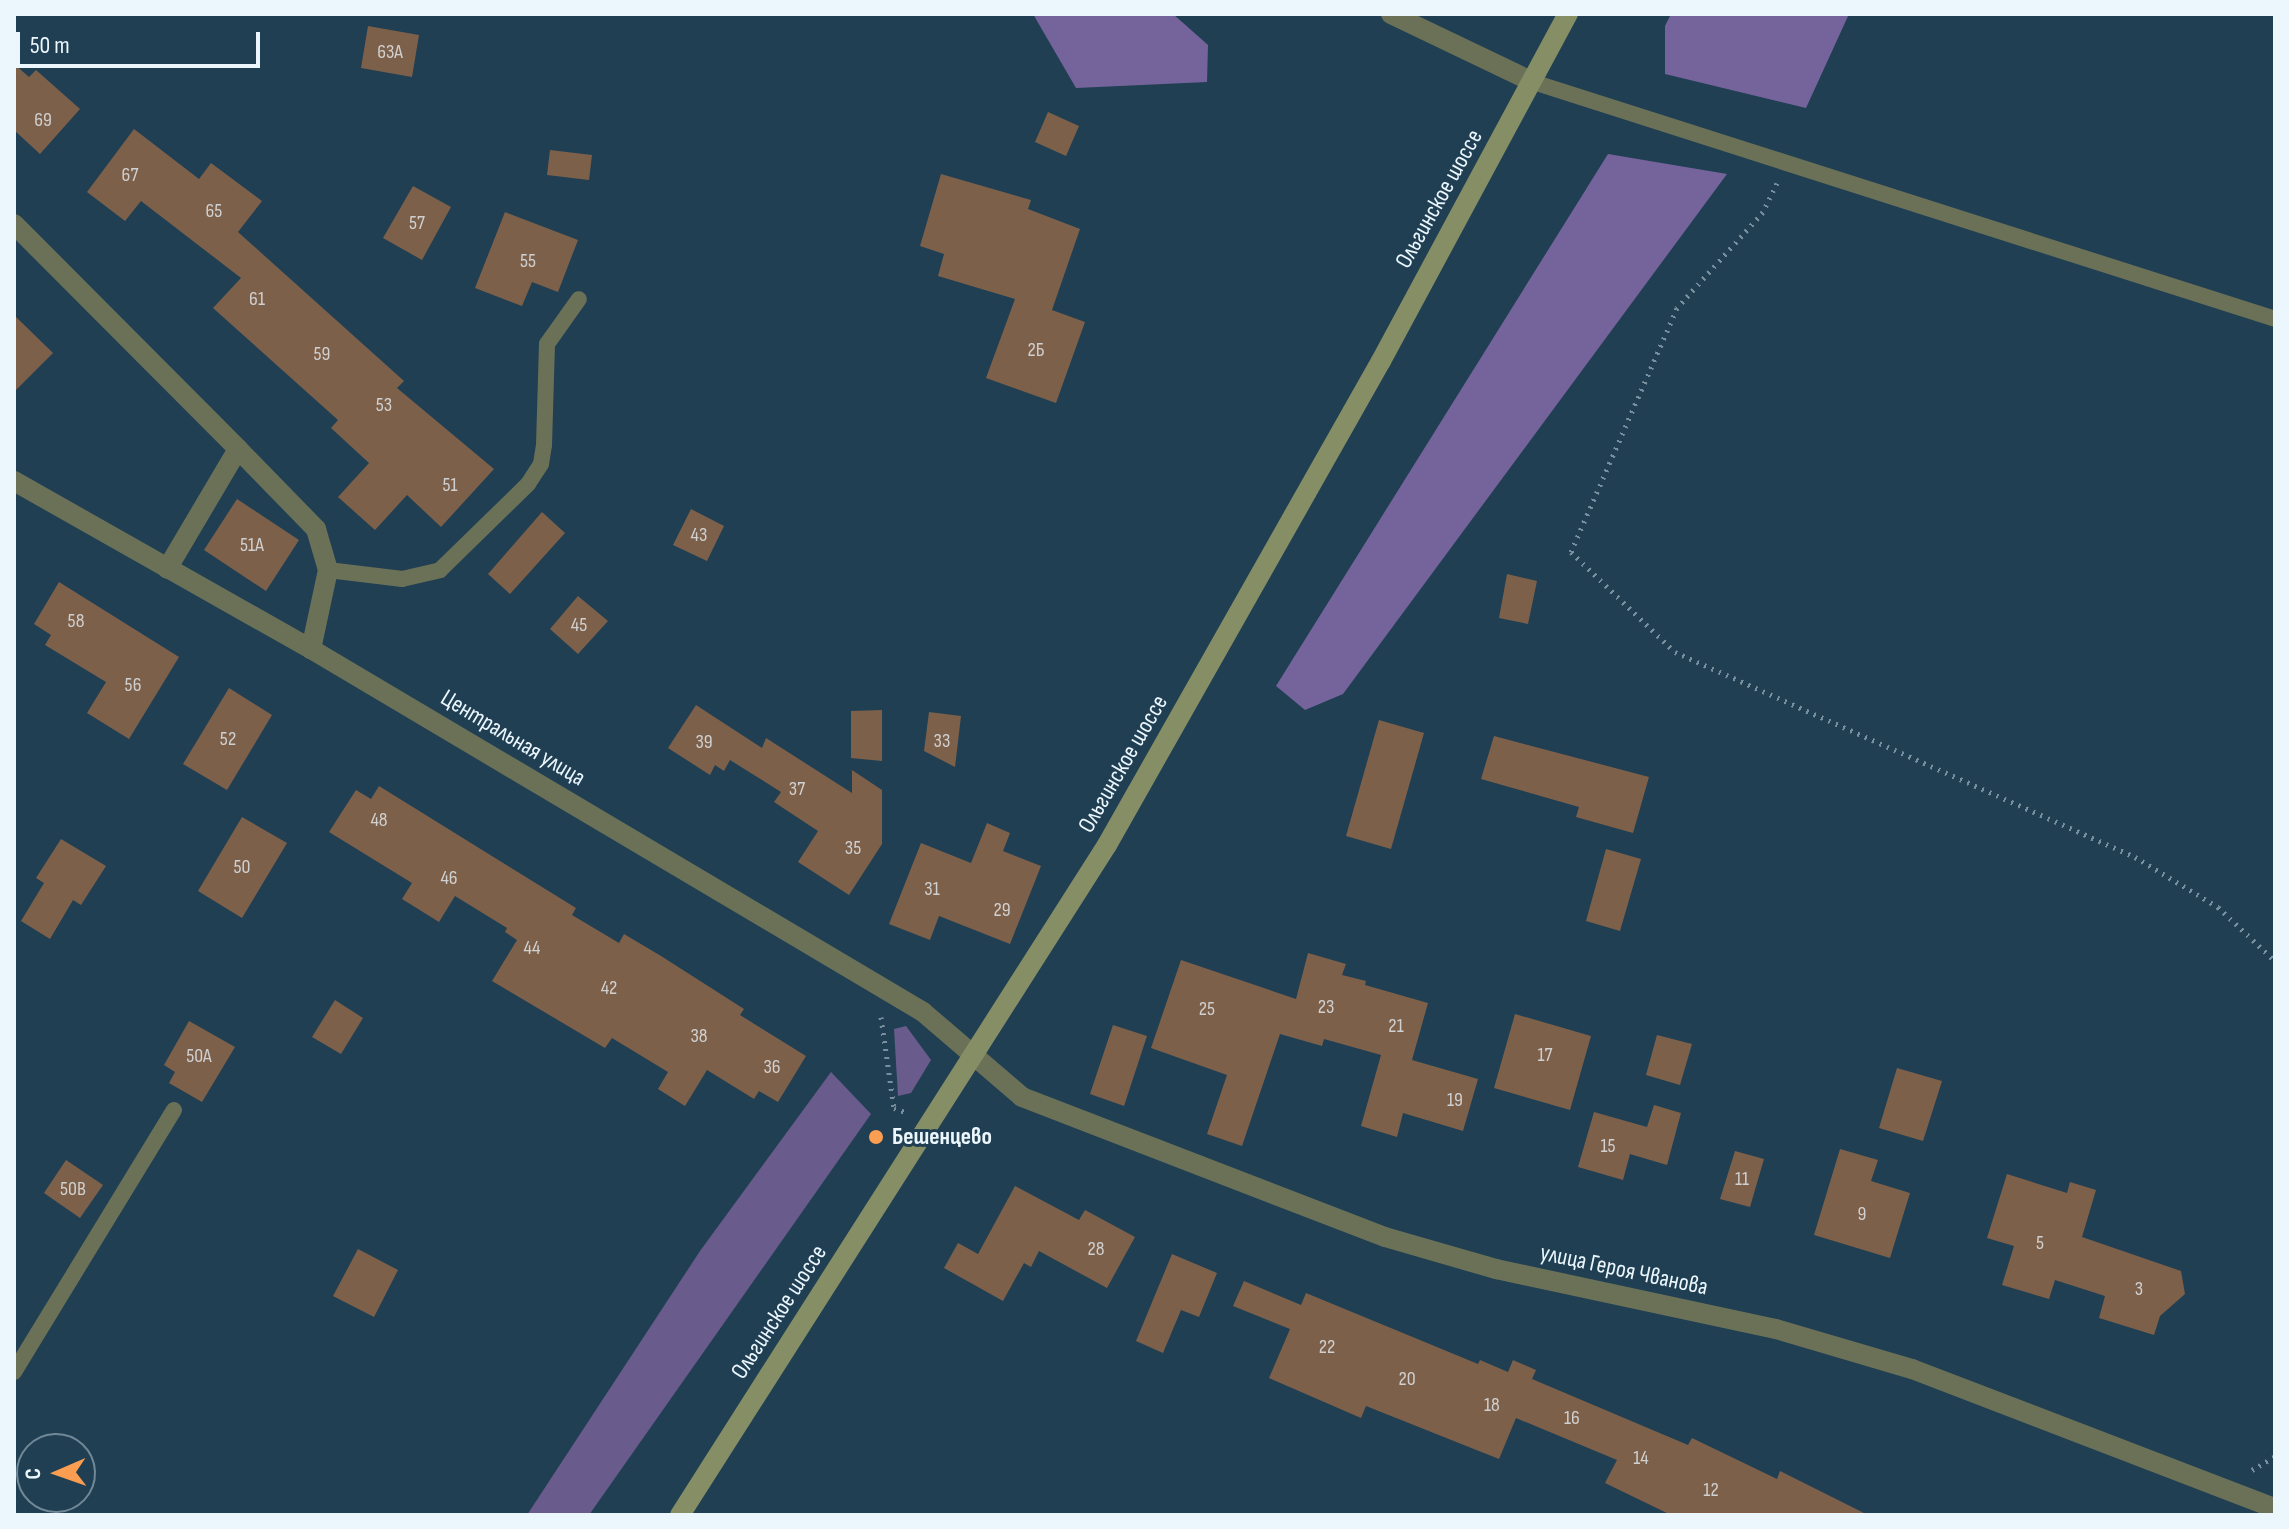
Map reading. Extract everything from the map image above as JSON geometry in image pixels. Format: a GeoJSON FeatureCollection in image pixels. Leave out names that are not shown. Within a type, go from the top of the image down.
{"type":"FeatureCollection","features":[{"type":"Feature","properties":{"kind":"main road","name":"Ольгинское шоссе"},"geometry":{"type":"LineString","coordinates":[[680,1515],[1107,845],[1211,664],[1568,14]]}},
{"type":"Feature","properties":{"kind":"street"},"geometry":{"type":"LineString","coordinates":[[1391,14],[1533,82]]}},
{"type":"Feature","properties":{"kind":"street"},"geometry":{"type":"LineString","coordinates":[[14,224],[316,529],[328,570],[311,649]]}},
{"type":"Feature","properties":{"kind":"street"},"geometry":{"type":"LineString","coordinates":[[167,569],[238,449]]}},
{"type":"Feature","properties":{"kind":"street","name":"Центральная улица"},"geometry":{"type":"LineString","coordinates":[[14,481],[311,649],[877,984],[923,1012],[975,1056]]}},
{"type":"Feature","properties":{"kind":"street","name":"улица Героя Чванова"},"geometry":{"type":"LineString","coordinates":[[975,1056],[1022,1097],[1385,1237],[1496,1269],[1776,1329],[1912,1369],[2275,1508]]}},
{"type":"Feature","properties":{"kind":"lane"},"geometry":{"type":"LineString","coordinates":[[1533,82],[2275,319]]}},
{"type":"Feature","properties":{"kind":"lane"},"geometry":{"type":"LineString","coordinates":[[328,570],[402,579],[440,570],[528,484],[541,464],[544,445],[547,344],[579,299]]}},
{"type":"Feature","properties":{"kind":"lane"},"geometry":{"type":"LineString","coordinates":[[14,1372],[174,1110]]}},
{"type":"Feature","properties":{"kind":"path"},"geometry":{"type":"LineString","coordinates":[[1786,164],[1763,212],[1677,308],[1571,552],[1675,652],[2135,857],[2218,907],[2275,961]]}},
{"type":"Feature","properties":{"kind":"path"},"geometry":{"type":"LineString","coordinates":[[877,984],[894,1108],[931,1121]]}},
{"type":"Feature","properties":{"kind":"shaded area"},"geometry":{"type":"Polygon","coordinates":[[[1033,14],[1173,14],[1208,45],[1207,82],[1076,88],[1033,14]]]}},
{"type":"Feature","properties":{"kind":"shaded area"},"geometry":{"type":"Polygon","coordinates":[[[1671,14],[1849,14],[1806,108],[1665,74],[1665,26],[1671,14]]]}},
{"type":"Feature","properties":{"kind":"shaded area"},"geometry":{"type":"Polygon","coordinates":[[[1608,154],[1727,174],[1343,694],[1305,710],[1276,686],[1608,154]]]}},
{"type":"Feature","properties":{"kind":"shaded area"},"geometry":{"type":"Polygon","coordinates":[[[906,1026],[931,1060],[911,1093],[898,1096],[894,1029],[906,1026]]]}},
{"type":"Feature","properties":{"kind":"shaded area"},"geometry":{"type":"Polygon","coordinates":[[[831,1072],[871,1114],[589,1515],[527,1515],[700,1251],[831,1072]]]}},
{"type":"Feature","properties":{"kind":"building"},"geometry":{"type":"Polygon","coordinates":[[[368,26],[419,35],[412,77],[361,68],[368,26]]]}},
{"type":"Feature","properties":{"kind":"building"},"geometry":{"type":"Polygon","coordinates":[[[14,64],[29,77],[36,70],[80,109],[40,154],[14,130],[14,64]]]}},
{"type":"Feature","properties":{"kind":"building"},"geometry":{"type":"Polygon","coordinates":[[[1048,112],[1079,126],[1066,156],[1035,142],[1048,112]]]}},
{"type":"Feature","properties":{"kind":"building"},"geometry":{"type":"Polygon","coordinates":[[[134,129],[199,179],[211,163],[262,201],[238,232],[404,381],[397,388],[494,469],[441,527],[407,495],[375,530],[338,497],[369,463],[331,428],[338,420],[213,308],[241,278],[141,201],[125,221],[87,192],[134,129]]]}},
{"type":"Feature","properties":{"kind":"building"},"geometry":{"type":"Polygon","coordinates":[[[550,150],[592,155],[589,180],[547,175],[550,150]]]}},
{"type":"Feature","properties":{"kind":"building"},"geometry":{"type":"Polygon","coordinates":[[[941,174],[1031,200],[1028,209],[1080,229],[1052,310],[1085,322],[1056,403],[986,378],[1015,299],[938,276],[944,254],[920,246],[941,174]]]}},
{"type":"Feature","properties":{"kind":"building"},"geometry":{"type":"Polygon","coordinates":[[[413,186],[451,207],[422,260],[383,238],[413,186]]]}},
{"type":"Feature","properties":{"kind":"building"},"geometry":{"type":"Polygon","coordinates":[[[505,212],[578,240],[558,292],[532,282],[522,306],[475,288],[505,212]]]}},
{"type":"Feature","properties":{"kind":"building"},"geometry":{"type":"Polygon","coordinates":[[[14,315],[53,353],[14,392],[14,315]]]}},
{"type":"Feature","properties":{"kind":"building"},"geometry":{"type":"Polygon","coordinates":[[[237,499],[299,540],[266,591],[204,550],[237,499]]]}},
{"type":"Feature","properties":{"kind":"building"},"geometry":{"type":"Polygon","coordinates":[[[691,509],[724,526],[707,561],[673,545],[691,509]]]}},
{"type":"Feature","properties":{"kind":"building"},"geometry":{"type":"Polygon","coordinates":[[[542,512],[565,533],[510,594],[488,574],[542,512]]]}},
{"type":"Feature","properties":{"kind":"building"},"geometry":{"type":"Polygon","coordinates":[[[1507,574],[1537,581],[1528,624],[1499,618],[1507,574]]]}},
{"type":"Feature","properties":{"kind":"building"},"geometry":{"type":"Polygon","coordinates":[[[59,582],[179,657],[129,739],[87,713],[106,682],[45,645],[51,635],[34,624],[59,582]]]}},
{"type":"Feature","properties":{"kind":"building"},"geometry":{"type":"Polygon","coordinates":[[[578,596],[608,621],[578,654],[550,629],[578,596]]]}},
{"type":"Feature","properties":{"kind":"building"},"geometry":{"type":"Polygon","coordinates":[[[229,688],[272,715],[227,790],[183,764],[229,688]]]}},
{"type":"Feature","properties":{"kind":"building"},"geometry":{"type":"Polygon","coordinates":[[[696,705],[762,748],[766,738],[852,793],[852,770],[882,790],[882,844],[849,895],[798,862],[818,831],[774,802],[781,792],[730,760],[724,771],[715,765],[710,775],[668,748],[696,705]]]}},
{"type":"Feature","properties":{"kind":"building"},"geometry":{"type":"Polygon","coordinates":[[[882,710],[882,761],[851,758],[851,711],[882,710]]]}},
{"type":"Feature","properties":{"kind":"building"},"geometry":{"type":"Polygon","coordinates":[[[929,712],[961,716],[955,767],[924,751],[929,712]]]}},
{"type":"Feature","properties":{"kind":"building"},"geometry":{"type":"Polygon","coordinates":[[[1379,720],[1424,733],[1391,849],[1346,836],[1379,720]]]}},
{"type":"Feature","properties":{"kind":"building"},"geometry":{"type":"Polygon","coordinates":[[[1494,736],[1649,777],[1633,833],[1576,817],[1579,807],[1481,779],[1494,736]]]}},
{"type":"Feature","properties":{"kind":"building"},"geometry":{"type":"Polygon","coordinates":[[[379,786],[576,908],[572,915],[619,943],[624,934],[661,956],[744,1009],[740,1015],[806,1056],[778,1102],[759,1091],[754,1099],[707,1070],[685,1106],[658,1089],[668,1072],[612,1038],[605,1048],[492,981],[517,940],[505,932],[507,928],[455,896],[439,922],[402,899],[412,883],[329,832],[356,790],[371,799],[379,786]]]}},
{"type":"Feature","properties":{"kind":"building"},"geometry":{"type":"Polygon","coordinates":[[[242,817],[287,843],[242,918],[198,891],[242,817]]]}},
{"type":"Feature","properties":{"kind":"building"},"geometry":{"type":"Polygon","coordinates":[[[987,823],[1010,833],[1003,851],[1041,866],[1010,944],[939,916],[930,940],[889,924],[921,843],[971,863],[987,823]]]}},
{"type":"Feature","properties":{"kind":"building"},"geometry":{"type":"Polygon","coordinates":[[[61,839],[106,866],[81,905],[73,900],[50,939],[21,921],[44,883],[36,878],[61,839]]]}},
{"type":"Feature","properties":{"kind":"building"},"geometry":{"type":"Polygon","coordinates":[[[1606,849],[1641,859],[1620,931],[1586,921],[1606,849]]]}},
{"type":"Feature","properties":{"kind":"building"},"geometry":{"type":"Polygon","coordinates":[[[1308,953],[1346,964],[1342,975],[1366,981],[1365,985],[1428,1003],[1412,1060],[1478,1079],[1463,1131],[1403,1113],[1397,1137],[1361,1126],[1381,1055],[1324,1039],[1322,1046],[1280,1034],[1242,1146],[1207,1134],[1227,1075],[1151,1048],[1181,960],[1296,999],[1308,953]]]}},
{"type":"Feature","properties":{"kind":"building"},"geometry":{"type":"Polygon","coordinates":[[[335,1000],[363,1018],[341,1054],[312,1037],[335,1000]]]}},
{"type":"Feature","properties":{"kind":"building"},"geometry":{"type":"Polygon","coordinates":[[[1515,1014],[1591,1036],[1570,1110],[1494,1088],[1515,1014]]]}},
{"type":"Feature","properties":{"kind":"building"},"geometry":{"type":"Polygon","coordinates":[[[189,1021],[235,1047],[202,1102],[169,1083],[175,1072],[164,1065],[189,1021]]]}},
{"type":"Feature","properties":{"kind":"building"},"geometry":{"type":"Polygon","coordinates":[[[1113,1025],[1147,1036],[1124,1106],[1090,1094],[1113,1025]]]}},
{"type":"Feature","properties":{"kind":"building"},"geometry":{"type":"Polygon","coordinates":[[[1657,1035],[1692,1044],[1680,1085],[1646,1075],[1657,1035]]]}},
{"type":"Feature","properties":{"kind":"building"},"geometry":{"type":"Polygon","coordinates":[[[1897,1068],[1942,1081],[1923,1141],[1879,1128],[1897,1068]]]}},
{"type":"Feature","properties":{"kind":"building"},"geometry":{"type":"Polygon","coordinates":[[[1654,1105],[1681,1113],[1667,1165],[1630,1154],[1623,1180],[1578,1167],[1594,1112],[1647,1127],[1654,1105]]]}},
{"type":"Feature","properties":{"kind":"building"},"geometry":{"type":"Polygon","coordinates":[[[1840,1149],[1878,1160],[1871,1181],[1910,1193],[1890,1258],[1814,1235],[1840,1149]]]}},
{"type":"Feature","properties":{"kind":"building"},"geometry":{"type":"Polygon","coordinates":[[[1735,1151],[1764,1159],[1750,1207],[1720,1199],[1735,1151]]]}},
{"type":"Feature","properties":{"kind":"building"},"geometry":{"type":"Polygon","coordinates":[[[66,1160],[103,1185],[80,1218],[44,1193],[66,1160]]]}},
{"type":"Feature","properties":{"kind":"building"},"geometry":{"type":"Polygon","coordinates":[[[2007,1174],[2067,1193],[2070,1182],[2096,1190],[2082,1237],[2181,1271],[2185,1294],[2160,1316],[2154,1335],[2099,1318],[2105,1296],[2055,1280],[2049,1299],[2002,1285],[2014,1246],[1987,1238],[2007,1174]]]}},
{"type":"Feature","properties":{"kind":"building"},"geometry":{"type":"Polygon","coordinates":[[[1015,1186],[1079,1220],[1085,1210],[1135,1237],[1107,1288],[1039,1251],[1031,1267],[1024,1263],[1003,1301],[944,1268],[958,1243],[978,1254],[1015,1186]]]}},
{"type":"Feature","properties":{"kind":"building"},"geometry":{"type":"Polygon","coordinates":[[[358,1249],[398,1270],[374,1317],[333,1296],[358,1249]]]}},
{"type":"Feature","properties":{"kind":"building"},"geometry":{"type":"Polygon","coordinates":[[[1172,1254],[1217,1273],[1199,1317],[1181,1310],[1163,1353],[1136,1341],[1172,1254]]]}},
{"type":"Feature","properties":{"kind":"building"},"geometry":{"type":"Polygon","coordinates":[[[1244,1281],[1301,1305],[1306,1293],[1478,1364],[1480,1360],[1508,1372],[1513,1360],[1536,1370],[1532,1379],[1688,1445],[1692,1438],[1777,1479],[1780,1471],[1868,1515],[1671,1515],[1605,1483],[1617,1460],[1516,1418],[1499,1459],[1366,1406],[1361,1418],[1269,1378],[1290,1329],[1233,1306],[1244,1281]]]}},
{"type":"Feature","properties":{"kind":"place","name":"Бешенцево"},"geometry":{"type":"Point","coordinates":[876,1137]}}]}
